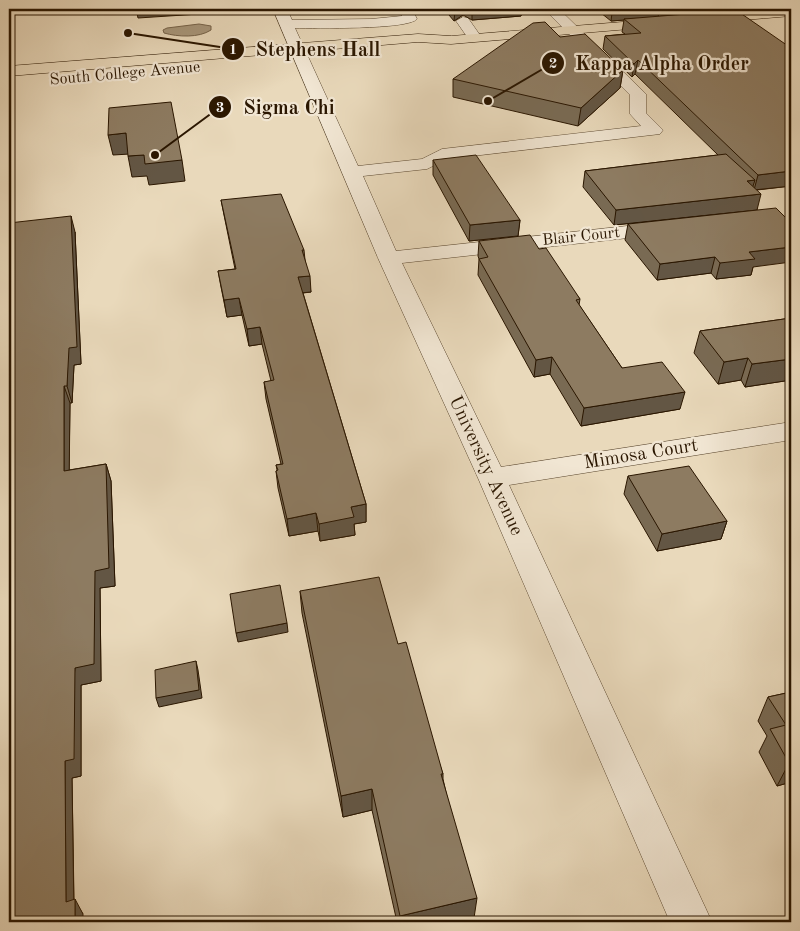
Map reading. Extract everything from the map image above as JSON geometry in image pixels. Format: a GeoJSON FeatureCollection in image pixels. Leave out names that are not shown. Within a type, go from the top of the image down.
{"type":"FeatureCollection","features":[{"type":"Feature","properties":{"kind":"main road","name":"South College Avenue"},"geometry":{"type":"LineString","coordinates":[[9,71],[423,47],[450,40],[791,12]]}},
{"type":"Feature","properties":{"kind":"main road","name":"South College Avenue"},"geometry":{"type":"LineString","coordinates":[[9,84],[298,53]]}},
{"type":"Feature","properties":{"kind":"street","name":"University Avenue"},"geometry":{"type":"LineString","coordinates":[[280,9],[389,258],[492,478],[692,922]]}},
{"type":"Feature","properties":{"kind":"street"},"geometry":{"type":"LineString","coordinates":[[286,24],[362,23],[410,19],[405,9]]}},
{"type":"Feature","properties":{"kind":"street"},"geometry":{"type":"LineString","coordinates":[[351,172],[428,164],[442,154],[654,130],[638,114],[638,94],[551,9]]}},
{"type":"Feature","properties":{"kind":"street"},"geometry":{"type":"LineString","coordinates":[[658,9],[684,21]]}},
{"type":"Feature","properties":{"kind":"street"},"geometry":{"type":"LineString","coordinates":[[743,16],[759,26]]}},
{"type":"Feature","properties":{"kind":"street"},"geometry":{"type":"LineString","coordinates":[[463,21],[475,38]]}},
{"type":"Feature","properties":{"kind":"street","name":"Blair Court"},"geometry":{"type":"LineString","coordinates":[[389,258],[683,226]]}},
{"type":"Feature","properties":{"kind":"street","name":"Mimosa Court"},"geometry":{"type":"LineString","coordinates":[[492,478],[791,431]]}},
{"type":"Feature","properties":{"kind":"shaded area"},"geometry":{"type":"Polygon","coordinates":[[[199,24],[211,26],[211,30],[206,33],[182,36],[164,33],[163,30],[167,28],[199,24]]]}},
{"type":"Feature","properties":{"kind":"building"},"geometry":{"type":"Polygon","coordinates":[[[607,9],[659,9],[612,13],[607,9]]]}},
{"type":"Feature","properties":{"kind":"building"},"geometry":{"type":"Polygon","coordinates":[[[736,10],[791,48],[791,171],[758,175],[638,60],[634,64],[605,36],[641,33],[624,19],[736,10]]]}},
{"type":"Feature","properties":{"kind":"building"},"geometry":{"type":"Polygon","coordinates":[[[545,22],[560,37],[585,34],[623,70],[581,108],[453,79],[533,23],[545,22]]]}},
{"type":"Feature","properties":{"kind":"building"},"geometry":{"type":"Polygon","coordinates":[[[171,102],[182,160],[145,164],[144,155],[128,156],[126,133],[108,135],[109,108],[171,102]]]}},
{"type":"Feature","properties":{"kind":"building"},"geometry":{"type":"Polygon","coordinates":[[[726,154],[755,180],[747,181],[761,194],[616,210],[585,171],[726,154]]]}},
{"type":"Feature","properties":{"kind":"building"},"geometry":{"type":"Polygon","coordinates":[[[476,155],[520,220],[470,225],[433,160],[476,155]]]}},
{"type":"Feature","properties":{"kind":"building"},"geometry":{"type":"Polygon","coordinates":[[[281,194],[304,250],[302,250],[310,276],[298,277],[366,504],[351,507],[354,517],[319,524],[316,513],[287,519],[276,471],[278,470],[276,465],[283,464],[264,382],[274,380],[260,327],[247,329],[239,298],[224,300],[218,271],[236,269],[221,200],[281,194]]]}},
{"type":"Feature","properties":{"kind":"building"},"geometry":{"type":"Polygon","coordinates":[[[776,208],[791,223],[791,247],[749,252],[755,259],[720,263],[715,257],[660,264],[628,224],[776,208]]]}},
{"type":"Feature","properties":{"kind":"building"},"geometry":{"type":"Polygon","coordinates":[[[71,216],[77,347],[69,348],[67,386],[64,386],[64,471],[106,464],[109,568],[95,571],[94,664],[75,668],[74,759],[65,761],[66,902],[75,899],[75,922],[9,922],[9,223],[71,216]]]}},
{"type":"Feature","properties":{"kind":"building"},"geometry":{"type":"Polygon","coordinates":[[[530,235],[539,249],[546,248],[580,299],[576,300],[622,368],[662,362],[685,392],[584,408],[552,357],[536,360],[479,259],[488,257],[479,241],[530,235]]]}},
{"type":"Feature","properties":{"kind":"building"},"geometry":{"type":"Polygon","coordinates":[[[791,318],[791,359],[752,364],[748,358],[724,362],[700,331],[791,318]]]}},
{"type":"Feature","properties":{"kind":"building"},"geometry":{"type":"Polygon","coordinates":[[[689,466],[727,521],[662,534],[628,476],[689,466]]]}},
{"type":"Feature","properties":{"kind":"building"},"geometry":{"type":"Polygon","coordinates":[[[379,577],[398,644],[406,642],[443,774],[441,774],[477,898],[400,916],[372,789],[341,796],[300,591],[379,577]]]}},
{"type":"Feature","properties":{"kind":"building"},"geometry":{"type":"Polygon","coordinates":[[[280,585],[287,623],[236,633],[230,594],[280,585]]]}},
{"type":"Feature","properties":{"kind":"building"},"geometry":{"type":"Polygon","coordinates":[[[196,661],[199,690],[156,698],[155,670],[196,661]]]}},
{"type":"Feature","properties":{"kind":"building"},"geometry":{"type":"Polygon","coordinates":[[[791,692],[791,762],[789,763],[770,729],[786,725],[768,697],[791,692]]]}},
{"type":"Feature","properties":{"kind":"place","name":"Stephens Hall"},"geometry":{"type":"Point","coordinates":[128,33]}},
{"type":"Feature","properties":{"kind":"place","name":"Kappa Alpha Order"},"geometry":{"type":"Point","coordinates":[488,101]}},
{"type":"Feature","properties":{"kind":"place","name":"Sigma Chi"},"geometry":{"type":"Point","coordinates":[155,155]}}]}
